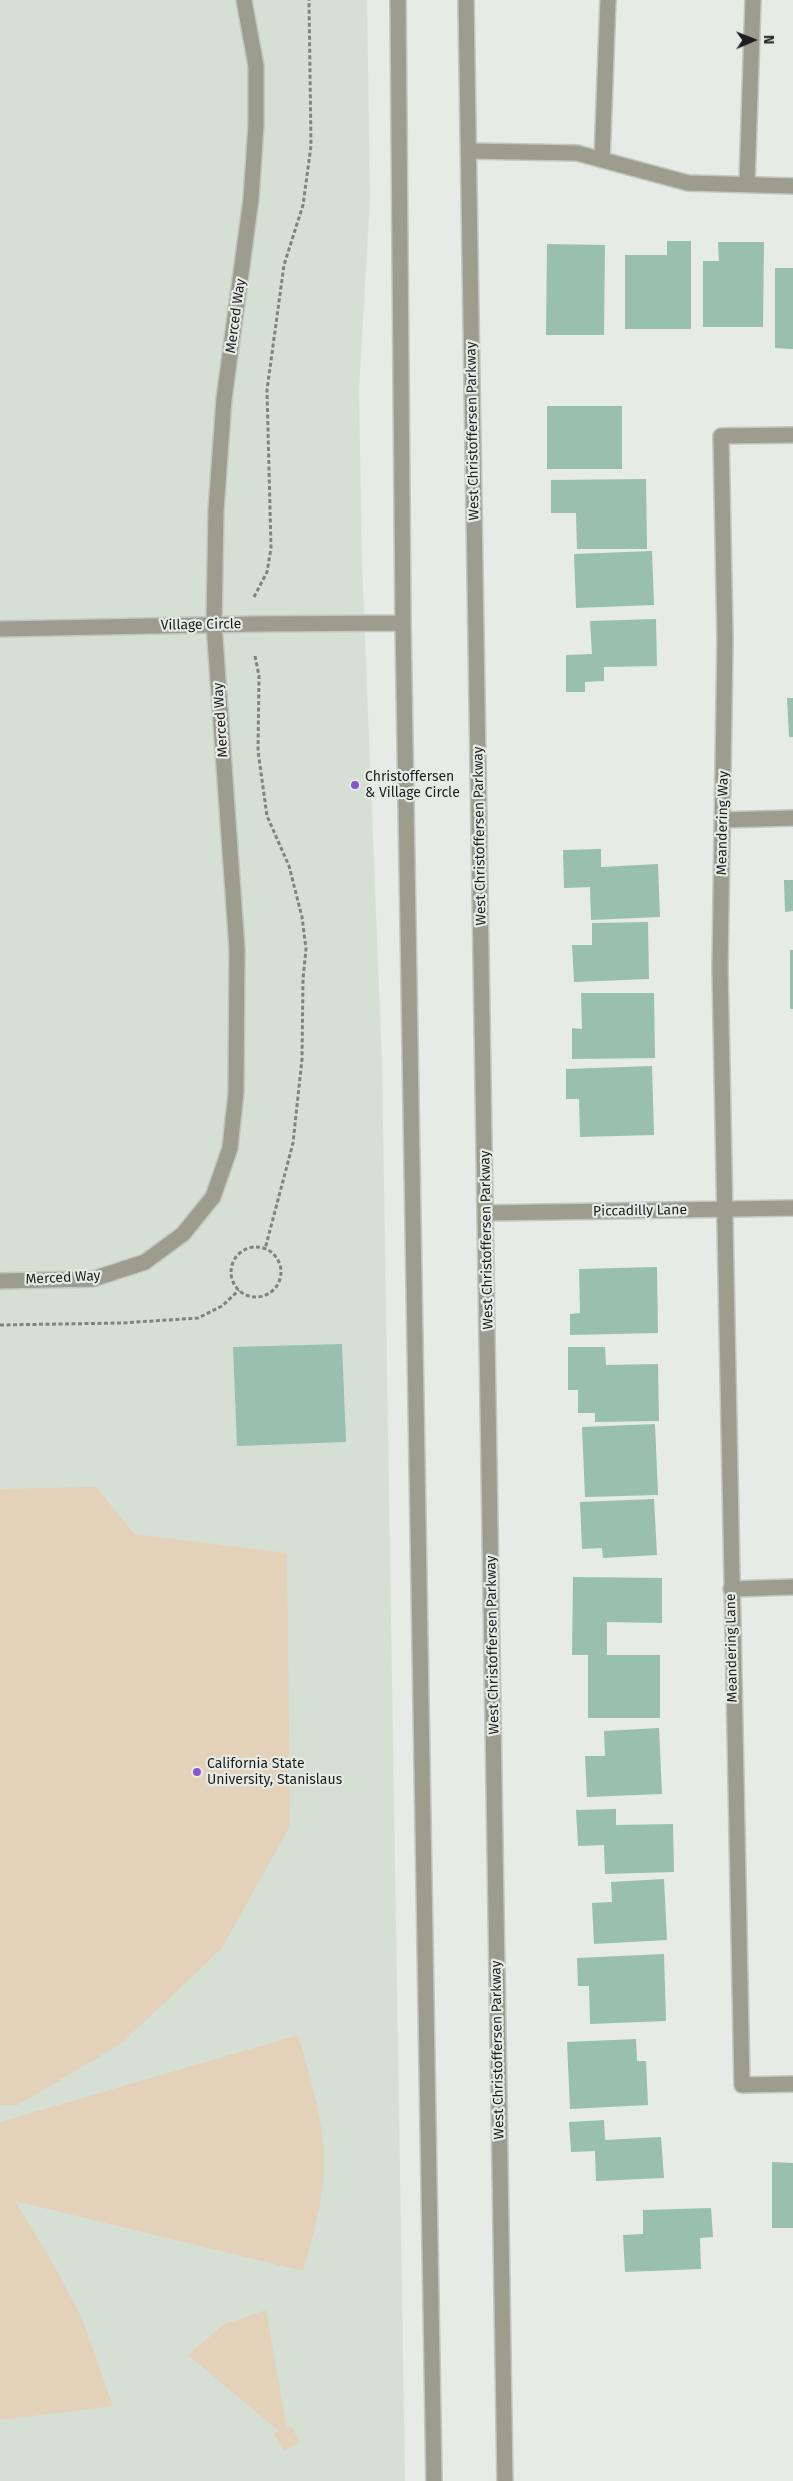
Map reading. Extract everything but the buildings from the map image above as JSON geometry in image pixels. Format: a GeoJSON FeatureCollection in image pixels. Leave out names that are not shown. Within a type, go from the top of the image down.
{"type":"FeatureCollection","features":[{"type":"Feature","properties":{"kind":"street","name":"Merced Way"},"geometry":{"type":"LineString","coordinates":[[0,1281],[93,1279],[146,1262],[183,1234],[213,1197],[230,1148],[236,1092],[237,949],[214,624],[216,510],[224,398],[251,199],[256,125],[256,66],[244,0]]}},
{"type":"Feature","properties":{"kind":"street"},"geometry":{"type":"LineString","coordinates":[[398,0],[403,623],[434,2481]]}},
{"type":"Feature","properties":{"kind":"street","name":"West Christoffersen Parkway"},"geometry":{"type":"LineString","coordinates":[[466,0],[505,2481]]}},
{"type":"Feature","properties":{"kind":"street"},"geometry":{"type":"LineString","coordinates":[[602,160],[608,0]]}},
{"type":"Feature","properties":{"kind":"street"},"geometry":{"type":"LineString","coordinates":[[747,184],[753,0]]}},
{"type":"Feature","properties":{"kind":"street"},"geometry":{"type":"LineString","coordinates":[[469,151],[577,153],[688,183],[793,186]]}},
{"type":"Feature","properties":{"kind":"street","name":"Meandering Way"},"geometry":{"type":"LineString","coordinates":[[724,1210],[720,968],[725,639],[721,436],[793,435]]}},
{"type":"Feature","properties":{"kind":"street","name":"Village Circle"},"geometry":{"type":"LineString","coordinates":[[0,629],[214,624],[403,623]]}},
{"type":"Feature","properties":{"kind":"street"},"geometry":{"type":"LineString","coordinates":[[722,820],[793,818]]}},
{"type":"Feature","properties":{"kind":"street","name":"Piccadilly Lane"},"geometry":{"type":"LineString","coordinates":[[486,1214],[793,1208]]}},
{"type":"Feature","properties":{"kind":"street","name":"Meandering Lane"},"geometry":{"type":"LineString","coordinates":[[724,1210],[742,2085],[793,2084]]}},
{"type":"Feature","properties":{"kind":"street"},"geometry":{"type":"LineString","coordinates":[[731,1589],[793,1587]]}},
{"type":"Feature","properties":{"kind":"path"},"geometry":{"type":"LineString","coordinates":[[254,597],[267,572],[271,548],[266,390],[284,265],[303,205],[311,146],[309,0]]}},
{"type":"Feature","properties":{"kind":"path"},"geometry":{"type":"LineString","coordinates":[[255,656],[258,676],[258,751],[268,816],[289,866],[302,917],[306,949],[303,979],[302,1059],[293,1143],[265,1249]]}},
{"type":"Feature","properties":{"kind":"path"},"geometry":{"type":"LineString","coordinates":[[251,1248],[265,1249],[275,1256],[281,1272],[277,1287],[272,1292],[256,1297],[249,1296],[239,1290],[232,1280],[231,1272],[237,1256],[251,1248]]}},
{"type":"Feature","properties":{"kind":"path"},"geometry":{"type":"LineString","coordinates":[[0,1325],[122,1323],[198,1318],[222,1306],[239,1290]]}},
{"type":"Feature","properties":{"kind":"shaded area","name":"California State University, Stanislaus"},"geometry":{"type":"Polygon","coordinates":[[[0,0],[367,0],[370,198],[359,390],[362,563],[382,1063],[405,2481],[0,2481],[0,0]]]}},
{"type":"Feature","properties":{"kind":"shaded area"},"geometry":{"type":"Polygon","coordinates":[[[96,1487],[134,1534],[287,1553],[290,1826],[222,1948],[122,2043],[18,2105],[0,2105],[0,1489],[96,1487]]]}},
{"type":"Feature","properties":{"kind":"shaded area"},"geometry":{"type":"Polygon","coordinates":[[[298,2035],[317,2107],[324,2151],[321,2197],[303,2271],[15,2201],[51,2260],[81,2316],[113,2406],[0,2420],[0,2122],[298,2035]]]}},
{"type":"Feature","properties":{"kind":"shaded area"},"geometry":{"type":"Polygon","coordinates":[[[266,2310],[287,2428],[291,2426],[300,2442],[284,2451],[274,2434],[279,2431],[188,2355],[223,2325],[266,2310]]]}},
{"type":"Feature","properties":{"kind":"place","name":"Christoffersen & Village Circle"},"geometry":{"type":"Point","coordinates":[355,785]}},
{"type":"Feature","properties":{"kind":"place","name":"California State University, Stanislaus"},"geometry":{"type":"Point","coordinates":[197,1772]}}]}
